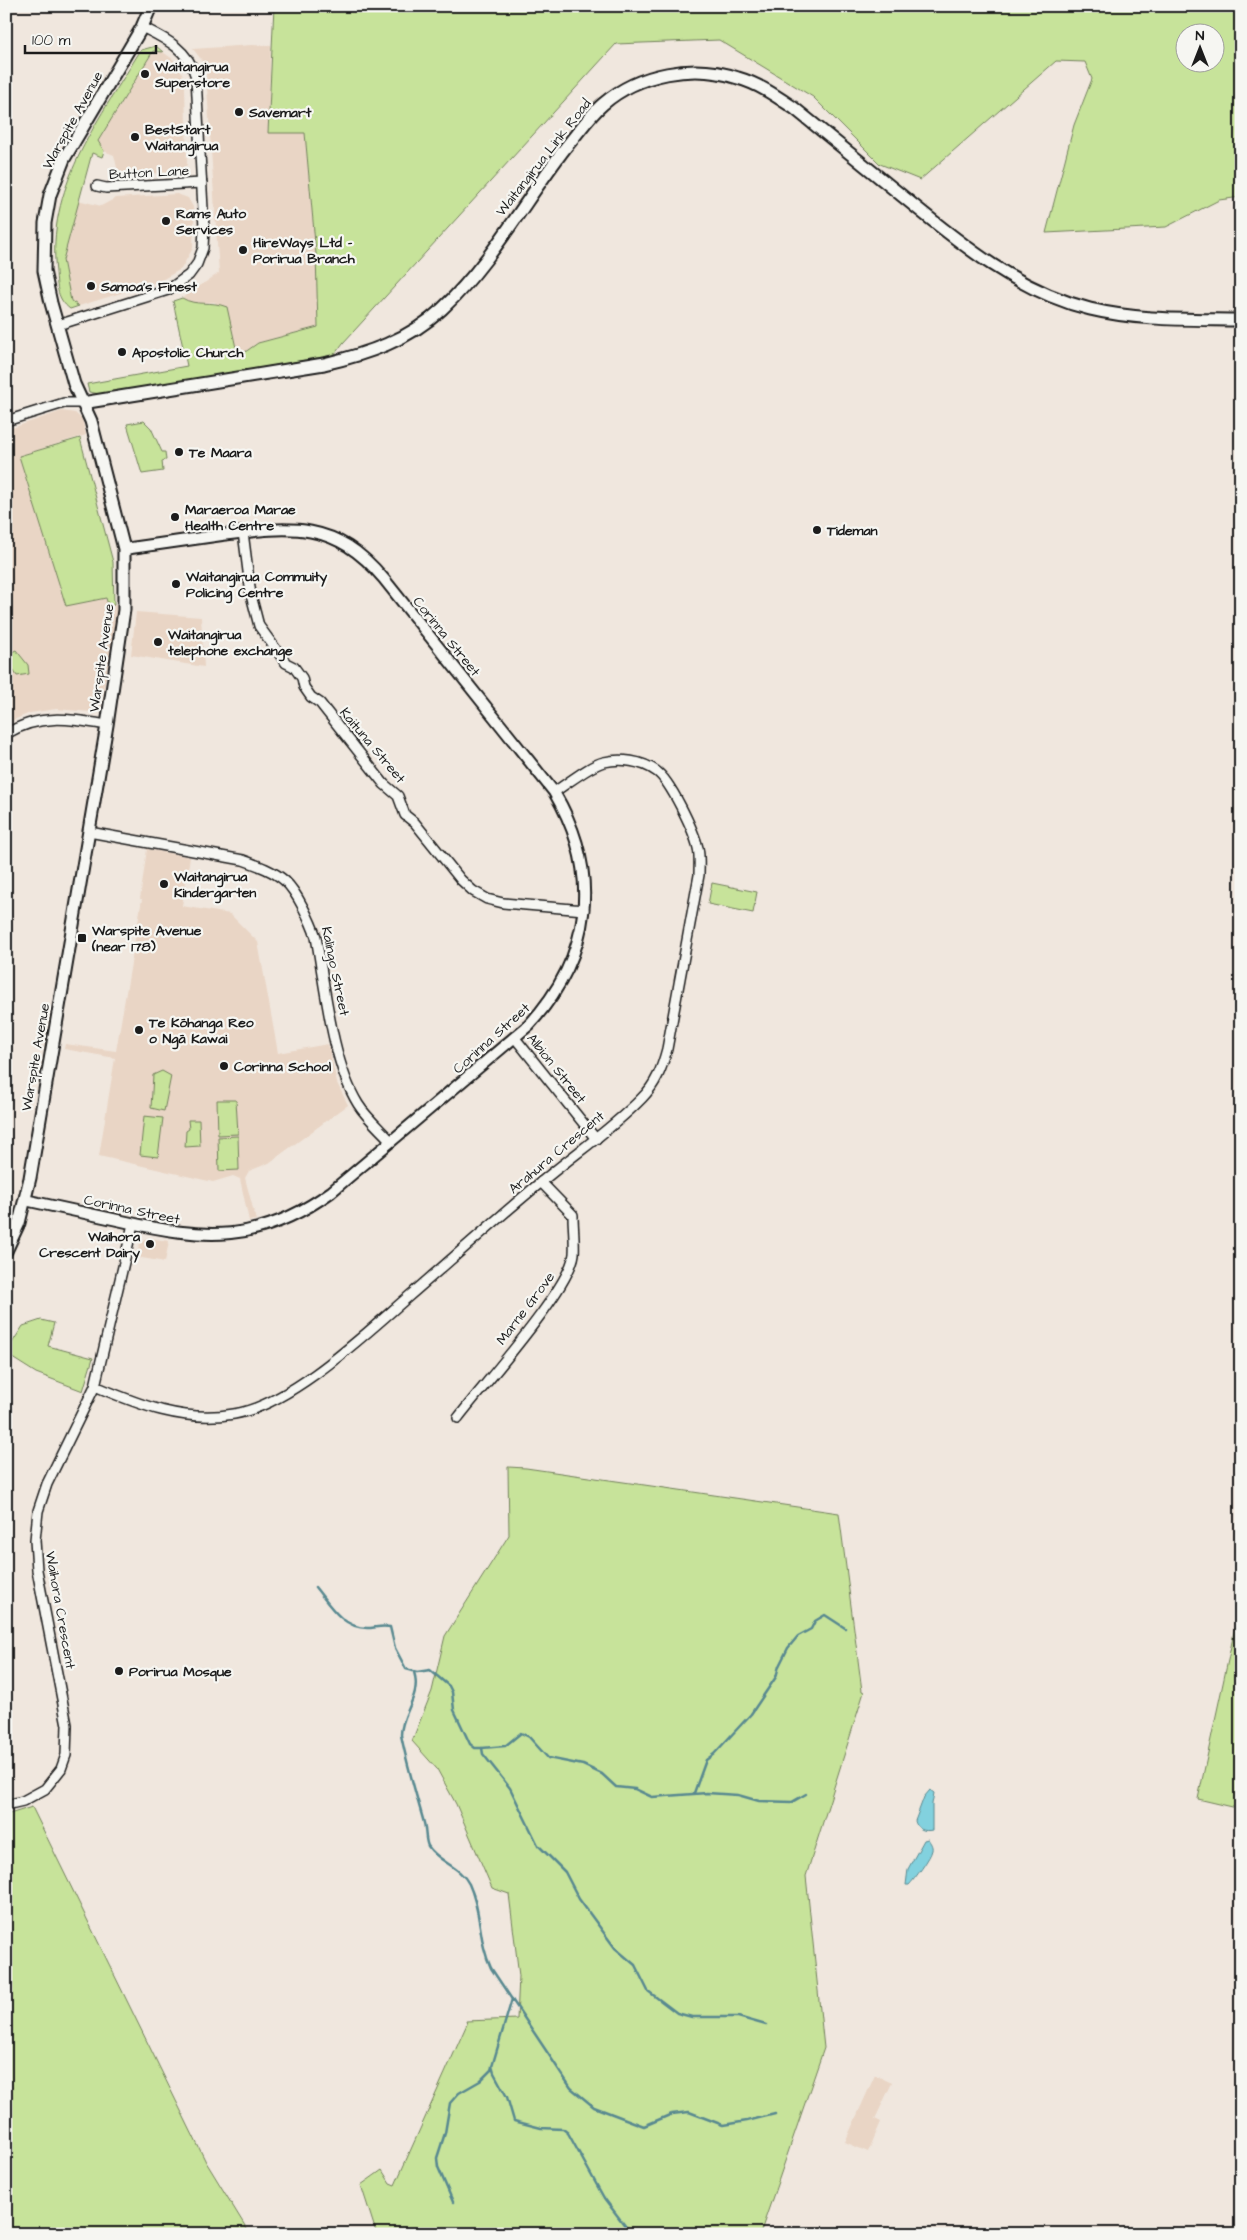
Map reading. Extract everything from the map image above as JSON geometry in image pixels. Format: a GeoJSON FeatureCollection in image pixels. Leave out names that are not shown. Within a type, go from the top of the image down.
{"type":"FeatureCollection","features":[{"type":"Feature","properties":{"kind":"main road","name":"Warspite Avenue"},"geometry":{"type":"LineString","coordinates":[[6,1251],[19,1223],[25,1200],[107,725],[124,610],[124,549],[90,421],[74,384],[47,285],[43,259],[45,223],[50,195],[70,148],[142,27],[151,6]]}},
{"type":"Feature","properties":{"kind":"main road","name":"Waitangirua Link Road"},"geometry":{"type":"LineString","coordinates":[[82,403],[324,364],[352,358],[394,341],[428,321],[452,299],[487,256],[560,156],[603,104],[620,92],[644,80],[665,74],[689,71],[710,72],[739,78],[773,94],[794,108],[960,243],[996,268],[1036,290],[1088,309],[1114,314],[1163,318],[1241,320]]}},
{"type":"Feature","properties":{"kind":"street"},"geometry":{"type":"LineString","coordinates":[[58,325],[157,294],[182,282],[197,264],[203,248],[202,183],[197,89],[194,70],[183,52],[142,27]]}},
{"type":"Feature","properties":{"kind":"street","name":"Button Lane"},"geometry":{"type":"LineString","coordinates":[[97,186],[106,188],[202,183]]}},
{"type":"Feature","properties":{"kind":"street"},"geometry":{"type":"LineString","coordinates":[[6,421],[64,403],[82,403]]}},
{"type":"Feature","properties":{"kind":"street","name":"Corinna Street"},"geometry":{"type":"LineString","coordinates":[[25,1200],[133,1224],[200,1235],[229,1234],[272,1224],[313,1205],[515,1038],[542,1011],[565,975],[576,947],[584,910],[585,885],[581,855],[572,826],[554,792],[375,569],[362,556],[337,540],[311,531],[281,528],[124,549]]}},
{"type":"Feature","properties":{"kind":"street","name":"Kaituna Street"},"geometry":{"type":"LineString","coordinates":[[243,532],[255,613],[266,636],[286,663],[294,667],[311,697],[320,703],[384,784],[398,796],[405,815],[415,823],[461,880],[473,891],[495,901],[584,910]]}},
{"type":"Feature","properties":{"kind":"street"},"geometry":{"type":"LineString","coordinates":[[6,734],[25,724],[54,718],[107,725]]}},
{"type":"Feature","properties":{"kind":"street","name":"Arahura Crescent"},"geometry":{"type":"LineString","coordinates":[[95,1386],[149,1408],[193,1417],[235,1414],[276,1398],[309,1378],[371,1329],[541,1182],[596,1139],[643,1098],[660,1073],[667,1049],[699,875],[699,850],[695,836],[670,789],[657,772],[640,763],[619,760],[602,762],[554,792]]}},
{"type":"Feature","properties":{"kind":"street","name":"Kalingo Street"},"geometry":{"type":"LineString","coordinates":[[89,832],[243,860],[262,867],[286,882],[312,923],[346,1082],[359,1106],[391,1141]]}},
{"type":"Feature","properties":{"kind":"street","name":"Albion Street"},"geometry":{"type":"LineString","coordinates":[[515,1038],[596,1139]]}},
{"type":"Feature","properties":{"kind":"street","name":"Marne Grove"},"geometry":{"type":"LineString","coordinates":[[458,1418],[552,1299],[566,1276],[574,1254],[573,1216],[541,1182]]}},
{"type":"Feature","properties":{"kind":"street","name":"Waihora Crescent"},"geometry":{"type":"LineString","coordinates":[[6,1805],[23,1801],[45,1789],[61,1769],[66,1755],[67,1725],[37,1570],[35,1540],[38,1510],[47,1484],[95,1386],[133,1224]]}},
{"type":"Feature","properties":{"kind":"shaded area"},"geometry":{"type":"Polygon","coordinates":[[[252,45],[271,46],[268,133],[305,133],[316,254],[318,327],[258,343],[238,357],[215,302],[192,304],[182,298],[219,273],[206,72],[201,59],[193,49],[252,45]]]}},
{"type":"Feature","properties":{"kind":"shaded area"},"geometry":{"type":"Polygon","coordinates":[[[153,51],[163,52],[174,60],[182,73],[185,86],[187,165],[178,172],[124,175],[118,172],[114,155],[104,151],[98,141],[153,51]]]}},
{"type":"Feature","properties":{"kind":"shaded area"},"geometry":{"type":"Polygon","coordinates":[[[177,194],[188,198],[193,207],[194,220],[193,248],[181,269],[160,281],[79,306],[71,301],[63,260],[78,200],[101,206],[116,198],[177,194]]]}},
{"type":"Feature","properties":{"kind":"shaded area"},"geometry":{"type":"Polygon","coordinates":[[[62,411],[75,413],[82,419],[86,435],[19,456],[66,605],[106,598],[108,605],[118,605],[101,705],[98,709],[91,712],[56,709],[30,713],[6,723],[6,430],[62,411]]]}},
{"type":"Feature","properties":{"kind":"shaded area"},"geometry":{"type":"Polygon","coordinates":[[[136,612],[201,617],[204,667],[131,655],[136,612]]]}},
{"type":"Feature","properties":{"kind":"shaded area","name":"Corinna School"},"geometry":{"type":"Polygon","coordinates":[[[147,849],[190,857],[182,906],[230,914],[258,942],[278,1053],[328,1044],[337,1083],[348,1105],[269,1163],[249,1171],[245,1178],[256,1220],[249,1221],[240,1179],[233,1176],[213,1182],[99,1156],[115,1058],[64,1049],[65,1044],[116,1051],[142,899],[140,899],[147,849]]]}},
{"type":"Feature","properties":{"kind":"shaded area"},"geometry":{"type":"Polygon","coordinates":[[[148,1238],[169,1241],[165,1262],[136,1257],[140,1243],[148,1238]]]}},
{"type":"Feature","properties":{"kind":"shaded area"},"geometry":{"type":"Polygon","coordinates":[[[875,2075],[892,2083],[875,2119],[881,2122],[868,2152],[845,2142],[875,2075]]]}},
{"type":"Feature","properties":{"kind":"green space"},"geometry":{"type":"Polygon","coordinates":[[[274,6],[1241,6],[1241,197],[1219,200],[1166,227],[1046,233],[1074,125],[1092,79],[1085,62],[1056,61],[920,180],[880,164],[813,97],[719,40],[616,44],[334,355],[105,395],[89,392],[87,384],[187,366],[173,301],[182,298],[193,302],[227,307],[238,357],[258,343],[318,327],[316,254],[305,133],[268,133],[274,6]]]}},
{"type":"Feature","properties":{"kind":"green space"},"geometry":{"type":"Polygon","coordinates":[[[156,46],[163,52],[153,51],[98,141],[104,151],[102,157],[92,153],[63,260],[71,301],[79,306],[70,309],[62,301],[57,288],[55,242],[59,213],[67,185],[91,132],[137,56],[141,50],[156,46]]]}},
{"type":"Feature","properties":{"kind":"green space"},"geometry":{"type":"Polygon","coordinates":[[[144,421],[151,428],[162,452],[165,452],[166,460],[162,461],[163,471],[142,474],[127,424],[144,421]]]}},
{"type":"Feature","properties":{"kind":"green space"},"geometry":{"type":"Polygon","coordinates":[[[80,438],[113,562],[114,605],[108,605],[106,598],[66,606],[19,456],[80,438]]]}},
{"type":"Feature","properties":{"kind":"green space"},"geometry":{"type":"Polygon","coordinates":[[[16,650],[28,665],[29,674],[17,676],[8,662],[10,653],[16,650]]]}},
{"type":"Feature","properties":{"kind":"green space"},"geometry":{"type":"Polygon","coordinates":[[[712,883],[757,892],[753,913],[708,904],[712,883]]]}},
{"type":"Feature","properties":{"kind":"green space"},"geometry":{"type":"Polygon","coordinates":[[[162,1071],[171,1076],[164,1111],[151,1108],[153,1075],[162,1071]]]}},
{"type":"Feature","properties":{"kind":"green space"},"geometry":{"type":"Polygon","coordinates":[[[217,1100],[236,1100],[238,1134],[218,1135],[217,1100]]]}},
{"type":"Feature","properties":{"kind":"green space"},"geometry":{"type":"Polygon","coordinates":[[[144,1116],[163,1118],[158,1157],[140,1155],[144,1116]]]}},
{"type":"Feature","properties":{"kind":"green space"},"geometry":{"type":"Polygon","coordinates":[[[188,1120],[199,1120],[200,1146],[185,1147],[186,1131],[189,1129],[188,1120]]]}},
{"type":"Feature","properties":{"kind":"green space"},"geometry":{"type":"Polygon","coordinates":[[[238,1136],[239,1170],[219,1171],[218,1137],[238,1136]]]}},
{"type":"Feature","properties":{"kind":"green space"},"geometry":{"type":"Polygon","coordinates":[[[41,1320],[54,1323],[48,1346],[93,1358],[83,1391],[36,1373],[6,1354],[6,1346],[10,1346],[23,1326],[41,1320]]]}},
{"type":"Feature","properties":{"kind":"green space"},"geometry":{"type":"Polygon","coordinates":[[[508,1467],[839,1513],[862,1691],[864,1692],[806,1876],[824,2048],[760,2234],[378,2234],[375,2229],[361,2185],[382,2170],[390,2183],[395,2185],[467,2024],[466,2021],[517,2019],[519,1976],[509,1894],[492,1888],[456,1804],[437,1769],[412,1741],[432,1691],[445,1636],[509,1535],[508,1467]]]}},
{"type":"Feature","properties":{"kind":"green space"},"geometry":{"type":"Polygon","coordinates":[[[1241,1600],[1241,1809],[1198,1799],[1241,1600]]]}},
{"type":"Feature","properties":{"kind":"green space"},"geometry":{"type":"Polygon","coordinates":[[[32,1807],[206,2162],[250,2234],[6,2234],[6,1815],[32,1807]]]}},
{"type":"Feature","properties":{"kind":"water"},"geometry":{"type":"Polygon","coordinates":[[[930,1790],[934,1793],[932,1830],[926,1831],[919,1828],[915,1821],[924,1797],[930,1790]]]}},
{"type":"Feature","properties":{"kind":"water"},"geometry":{"type":"Polygon","coordinates":[[[928,1839],[932,1847],[931,1853],[915,1878],[909,1885],[906,1885],[908,1869],[924,1840],[928,1839]]]}},
{"type":"Feature","properties":{"kind":"waterway"},"geometry":{"type":"LineString","coordinates":[[315,1587],[337,1614],[350,1624],[367,1628],[390,1627],[395,1648],[406,1669],[417,1672],[430,1670],[449,1686],[452,1692],[454,1710],[470,1744],[475,1748],[482,1748],[483,1754],[510,1788],[538,1845],[565,1872],[579,1899],[615,1948],[635,1965],[648,1991],[677,2013],[692,2017],[738,2017],[766,2025]]}},
{"type":"Feature","properties":{"kind":"waterway"},"geometry":{"type":"LineString","coordinates":[[694,1793],[706,1760],[714,1754],[751,1714],[776,1677],[788,1648],[798,1636],[811,1629],[815,1621],[825,1615],[845,1628]]}},
{"type":"Feature","properties":{"kind":"waterway"},"geometry":{"type":"LineString","coordinates":[[414,1672],[415,1689],[404,1719],[401,1735],[424,1823],[427,1844],[437,1856],[460,1873],[469,1884],[491,1968],[571,2088],[594,2107],[644,2126],[672,2114],[689,2112],[723,2125],[775,2114]]}},
{"type":"Feature","properties":{"kind":"waterway"},"geometry":{"type":"LineString","coordinates":[[482,1748],[505,1746],[521,1733],[529,1737],[548,1758],[583,1765],[602,1774],[616,1787],[635,1789],[652,1797],[707,1793],[738,1795],[759,1801],[792,1802],[806,1794]]}},
{"type":"Feature","properties":{"kind":"waterway"},"geometry":{"type":"LineString","coordinates":[[453,2202],[438,2167],[437,2158],[445,2133],[450,2103],[459,2093],[480,2081],[491,2070],[512,1999]]}},
{"type":"Feature","properties":{"kind":"waterway"},"geometry":{"type":"LineString","coordinates":[[492,2066],[507,2097],[514,2121],[541,2128],[563,2129],[568,2133],[604,2198],[629,2231]]}},
{"type":"Feature","properties":{"kind":"place","name":"Waitangirua Superstore"},"geometry":{"type":"Point","coordinates":[145,74]}},
{"type":"Feature","properties":{"kind":"place","name":"Savemart"},"geometry":{"type":"Point","coordinates":[239,112]}},
{"type":"Feature","properties":{"kind":"place","name":"BestStart Waitangirua"},"geometry":{"type":"Point","coordinates":[135,137]}},
{"type":"Feature","properties":{"kind":"place","name":"Rams Auto Services"},"geometry":{"type":"Point","coordinates":[166,221]}},
{"type":"Feature","properties":{"kind":"place","name":"HireWays Ltd - Porirua Branch"},"geometry":{"type":"Point","coordinates":[243,250]}},
{"type":"Feature","properties":{"kind":"place","name":"Samoa’s Finest"},"geometry":{"type":"Point","coordinates":[91,286]}},
{"type":"Feature","properties":{"kind":"place","name":"Apostolic Church"},"geometry":{"type":"Point","coordinates":[122,352]}},
{"type":"Feature","properties":{"kind":"place","name":"Te Maara"},"geometry":{"type":"Point","coordinates":[179,452]}},
{"type":"Feature","properties":{"kind":"place","name":"Maraeroa Marae Health Centre"},"geometry":{"type":"Point","coordinates":[175,517]}},
{"type":"Feature","properties":{"kind":"place","name":"Tideman"},"geometry":{"type":"Point","coordinates":[817,530]}},
{"type":"Feature","properties":{"kind":"place","name":"Waitangirua Commuity Policing Centre"},"geometry":{"type":"Point","coordinates":[176,584]}},
{"type":"Feature","properties":{"kind":"place","name":"Waitangirua telephone exchange"},"geometry":{"type":"Point","coordinates":[158,642]}},
{"type":"Feature","properties":{"kind":"place","name":"Waitangirua Kindergarten"},"geometry":{"type":"Point","coordinates":[164,884]}},
{"type":"Feature","properties":{"kind":"place","name":"Warspite Avenue (near 178)"},"geometry":{"type":"Point","coordinates":[82,938]}},
{"type":"Feature","properties":{"kind":"place","name":"Te Kōhanga Reo o Ngā Kawai"},"geometry":{"type":"Point","coordinates":[139,1030]}},
{"type":"Feature","properties":{"kind":"place","name":"Corinna School"},"geometry":{"type":"Point","coordinates":[224,1066]}},
{"type":"Feature","properties":{"kind":"place","name":"Waihora Crescent Dairy"},"geometry":{"type":"Point","coordinates":[150,1244]}},
{"type":"Feature","properties":{"kind":"place","name":"Porirua Mosque"},"geometry":{"type":"Point","coordinates":[119,1671]}}]}
